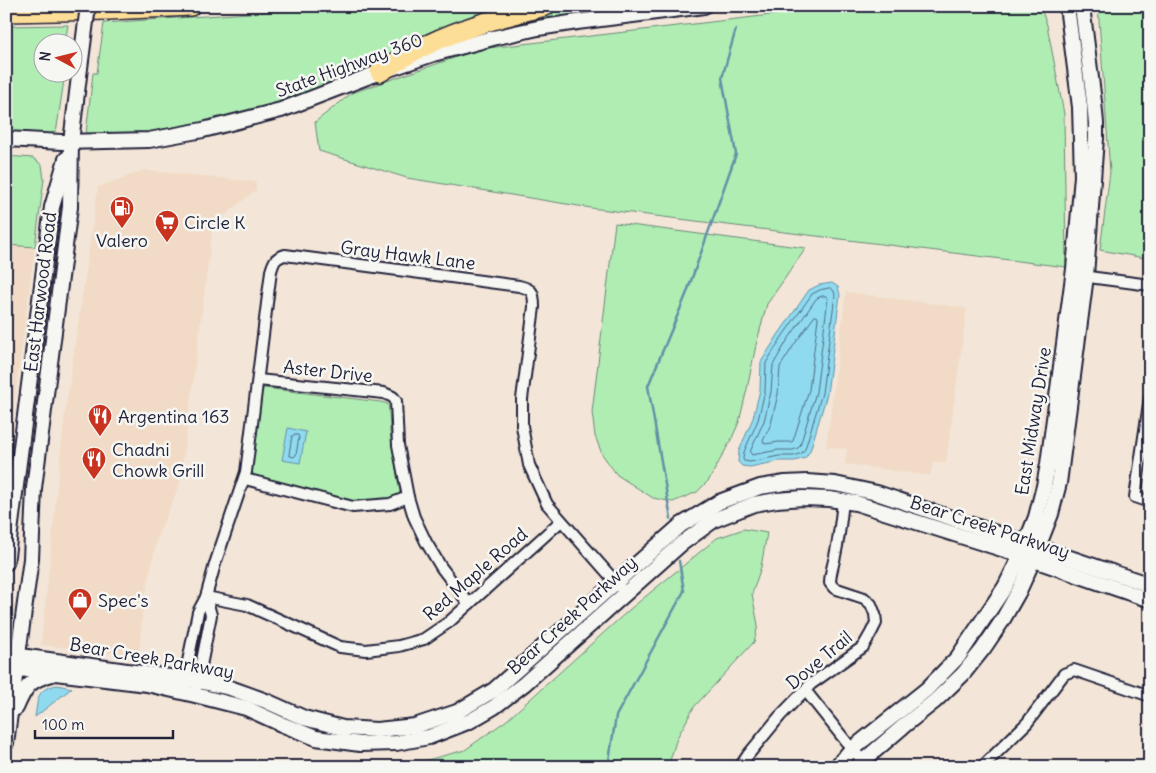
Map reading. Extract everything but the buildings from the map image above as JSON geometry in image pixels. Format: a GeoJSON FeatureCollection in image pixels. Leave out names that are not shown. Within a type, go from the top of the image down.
{"type":"FeatureCollection","features":[{"type":"Feature","properties":{"kind":"highway"},"geometry":{"type":"LineString","coordinates":[[6,12],[190,6]]}},
{"type":"Feature","properties":{"kind":"highway"},"geometry":{"type":"LineString","coordinates":[[380,72],[426,45],[508,15],[545,6]]}},
{"type":"Feature","properties":{"kind":"main road","name":"East Harwood Road"},"geometry":{"type":"LineString","coordinates":[[6,744],[12,661],[31,559],[34,488],[70,207],[71,142],[88,6]]}},
{"type":"Feature","properties":{"kind":"main road","name":"State Highway 360"},"geometry":{"type":"LineString","coordinates":[[6,139],[71,142],[149,140],[203,130],[281,110],[433,54],[493,38],[577,22],[704,6]]}},
{"type":"Feature","properties":{"kind":"main road","name":"East Midway Drive"},"geometry":{"type":"LineString","coordinates":[[1067,6],[1080,107],[1082,144],[1080,276]]}},
{"type":"Feature","properties":{"kind":"main road","name":"East Midway Drive"},"geometry":{"type":"LineString","coordinates":[[836,767],[852,749],[927,689],[958,657],[1030,552],[1051,514],[1059,483],[1096,138],[1096,123],[1082,6]]}},
{"type":"Feature","properties":{"kind":"main road","name":"East Harwood Road"},"geometry":{"type":"LineString","coordinates":[[6,563],[52,207],[71,142]]}},
{"type":"Feature","properties":{"kind":"main road"},"geometry":{"type":"LineString","coordinates":[[29,386],[47,388]]}},
{"type":"Feature","properties":{"kind":"main road","name":"Bear Creek Parkway"},"geometry":{"type":"LineString","coordinates":[[12,661],[58,673],[147,684],[230,688],[304,718],[343,728],[378,730],[415,726],[457,712],[494,690],[681,525],[719,502],[741,493],[760,487],[785,483],[835,484],[877,494],[1150,600]]}},
{"type":"Feature","properties":{"kind":"main road","name":"Bear Creek Parkway"},"geometry":{"type":"LineString","coordinates":[[12,661],[190,687],[246,708],[316,738],[360,744],[396,743],[429,737],[470,721],[494,707],[524,684],[680,544],[714,520],[754,504],[803,498],[829,499],[864,506],[1150,585]]}},
{"type":"Feature","properties":{"kind":"main road","name":"East Midway Drive"},"geometry":{"type":"LineString","coordinates":[[863,765],[906,724],[935,702],[983,649],[1002,621],[1019,590],[1030,552]]}},
{"type":"Feature","properties":{"kind":"main road"},"geometry":{"type":"LineString","coordinates":[[6,744],[23,692],[40,677],[58,673]]}},
{"type":"Feature","properties":{"kind":"street","name":"Gray Hawk Lane"},"geometry":{"type":"LineString","coordinates":[[258,380],[271,271],[278,257],[286,255],[527,288],[534,297],[534,307],[522,399],[522,426],[529,465],[547,504],[561,521]]}},
{"type":"Feature","properties":{"kind":"street"},"geometry":{"type":"LineString","coordinates":[[1080,276],[1150,285]]}},
{"type":"Feature","properties":{"kind":"street"},"geometry":{"type":"LineString","coordinates":[[190,687],[198,612],[206,597],[246,472],[258,380]]}},
{"type":"Feature","properties":{"kind":"street","name":"Aster Drive"},"geometry":{"type":"LineString","coordinates":[[258,380],[384,394],[393,397],[396,401],[398,445],[408,497]]}},
{"type":"Feature","properties":{"kind":"street"},"geometry":{"type":"LineString","coordinates":[[1150,396],[1135,497],[1150,502]]}},
{"type":"Feature","properties":{"kind":"street"},"geometry":{"type":"LineString","coordinates":[[244,479],[353,507],[390,504],[408,497],[414,517],[426,542],[441,567],[469,604]]}},
{"type":"Feature","properties":{"kind":"street","name":"Dove Trail"},"geometry":{"type":"LineString","coordinates":[[740,767],[780,716],[811,684],[863,647],[876,623],[871,604],[864,598],[834,588],[830,583],[830,574],[835,558],[841,521],[842,501]]}},
{"type":"Feature","properties":{"kind":"street"},"geometry":{"type":"LineString","coordinates":[[561,521],[625,593]]}},
{"type":"Feature","properties":{"kind":"street","name":"Red Maple Road"},"geometry":{"type":"LineString","coordinates":[[206,597],[247,606],[340,647],[366,650],[399,646],[424,639],[449,622],[561,521]]}},
{"type":"Feature","properties":{"kind":"street"},"geometry":{"type":"LineString","coordinates":[[982,767],[1027,723],[1064,674],[1074,670],[1150,696]]}},
{"type":"Feature","properties":{"kind":"street"},"geometry":{"type":"LineString","coordinates":[[805,690],[863,765]]}},
{"type":"Feature","properties":{"kind":"shaded area"},"geometry":{"type":"Polygon","coordinates":[[[144,170],[256,182],[256,190],[213,225],[180,484],[157,538],[143,608],[139,656],[41,645],[64,420],[98,187],[144,170]]]}},
{"type":"Feature","properties":{"kind":"shaded area"},"geometry":{"type":"Polygon","coordinates":[[[6,245],[35,247],[7,458],[6,458],[6,245]]]}},
{"type":"Feature","properties":{"kind":"shaded area"},"geometry":{"type":"Polygon","coordinates":[[[846,292],[967,308],[946,463],[933,461],[930,476],[845,464],[847,449],[826,447],[846,292]]]}},
{"type":"Feature","properties":{"kind":"green space"},"geometry":{"type":"Polygon","coordinates":[[[351,6],[525,6],[413,45],[309,93],[262,108],[205,123],[141,134],[89,137],[86,134],[93,73],[97,73],[104,23],[351,6]]]}},
{"type":"Feature","properties":{"kind":"green space"},"geometry":{"type":"Polygon","coordinates":[[[569,6],[658,6],[511,27],[509,21],[569,6]]]}},
{"type":"Feature","properties":{"kind":"green space"},"geometry":{"type":"Polygon","coordinates":[[[848,6],[1040,6],[1047,25],[1064,114],[1066,267],[591,208],[407,178],[319,151],[315,122],[352,93],[480,49],[848,6]]]}},
{"type":"Feature","properties":{"kind":"green space"},"geometry":{"type":"Polygon","coordinates":[[[1098,6],[1150,6],[1150,259],[1100,250],[1110,172],[1098,6]]]}},
{"type":"Feature","properties":{"kind":"green space"},"geometry":{"type":"Polygon","coordinates":[[[68,25],[67,32],[32,32],[32,82],[64,82],[56,131],[50,134],[6,132],[6,26],[68,25]]]}},
{"type":"Feature","properties":{"kind":"green space"},"geometry":{"type":"Polygon","coordinates":[[[6,156],[33,158],[42,165],[44,179],[35,247],[6,245],[6,156]]]}},
{"type":"Feature","properties":{"kind":"green space"},"geometry":{"type":"Polygon","coordinates":[[[615,223],[806,248],[767,304],[739,422],[732,438],[709,480],[697,492],[673,502],[653,498],[617,475],[602,454],[595,436],[592,412],[615,223]]]}},
{"type":"Feature","properties":{"kind":"green space"},"geometry":{"type":"Polygon","coordinates":[[[261,389],[388,404],[390,432],[400,492],[396,497],[353,504],[254,475],[250,469],[261,389]]]}},
{"type":"Feature","properties":{"kind":"green space"},"geometry":{"type":"Polygon","coordinates":[[[744,529],[767,533],[761,567],[752,594],[758,625],[754,642],[694,707],[677,738],[668,767],[313,767],[314,765],[427,760],[465,750],[507,720],[629,610],[717,538],[744,529]]]}},
{"type":"Feature","properties":{"kind":"water"},"geometry":{"type":"Polygon","coordinates":[[[832,283],[838,287],[840,295],[827,394],[810,451],[805,458],[795,461],[780,461],[750,467],[742,466],[738,462],[739,451],[753,418],[760,390],[761,362],[809,290],[819,285],[832,283]]]}},
{"type":"Feature","properties":{"kind":"water"},"geometry":{"type":"Polygon","coordinates":[[[288,428],[306,432],[300,463],[282,460],[288,428]]]}},
{"type":"Feature","properties":{"kind":"water"},"geometry":{"type":"Polygon","coordinates":[[[57,685],[72,688],[35,717],[39,696],[45,689],[57,685]]]}},
{"type":"Feature","properties":{"kind":"waterway"},"geometry":{"type":"LineString","coordinates":[[671,519],[648,386],[686,295],[736,154],[722,78],[736,29]]}},
{"type":"Feature","properties":{"kind":"waterway"},"geometry":{"type":"LineString","coordinates":[[608,767],[616,716],[684,591],[679,561]]}},
{"type":"Feature","properties":{"kind":"place","name":"Valero"},"geometry":{"type":"Point","coordinates":[122,229]}},
{"type":"Feature","properties":{"kind":"place","name":"Circle K"},"geometry":{"type":"Point","coordinates":[167,243]}},
{"type":"Feature","properties":{"kind":"place","name":"Argentina 163"},"geometry":{"type":"Point","coordinates":[100,437]}},
{"type":"Feature","properties":{"kind":"place","name":"Chadni Chowk Grill"},"geometry":{"type":"Point","coordinates":[94,480]}},
{"type":"Feature","properties":{"kind":"place","name":"Spec's"},"geometry":{"type":"Point","coordinates":[80,621]}}]}
